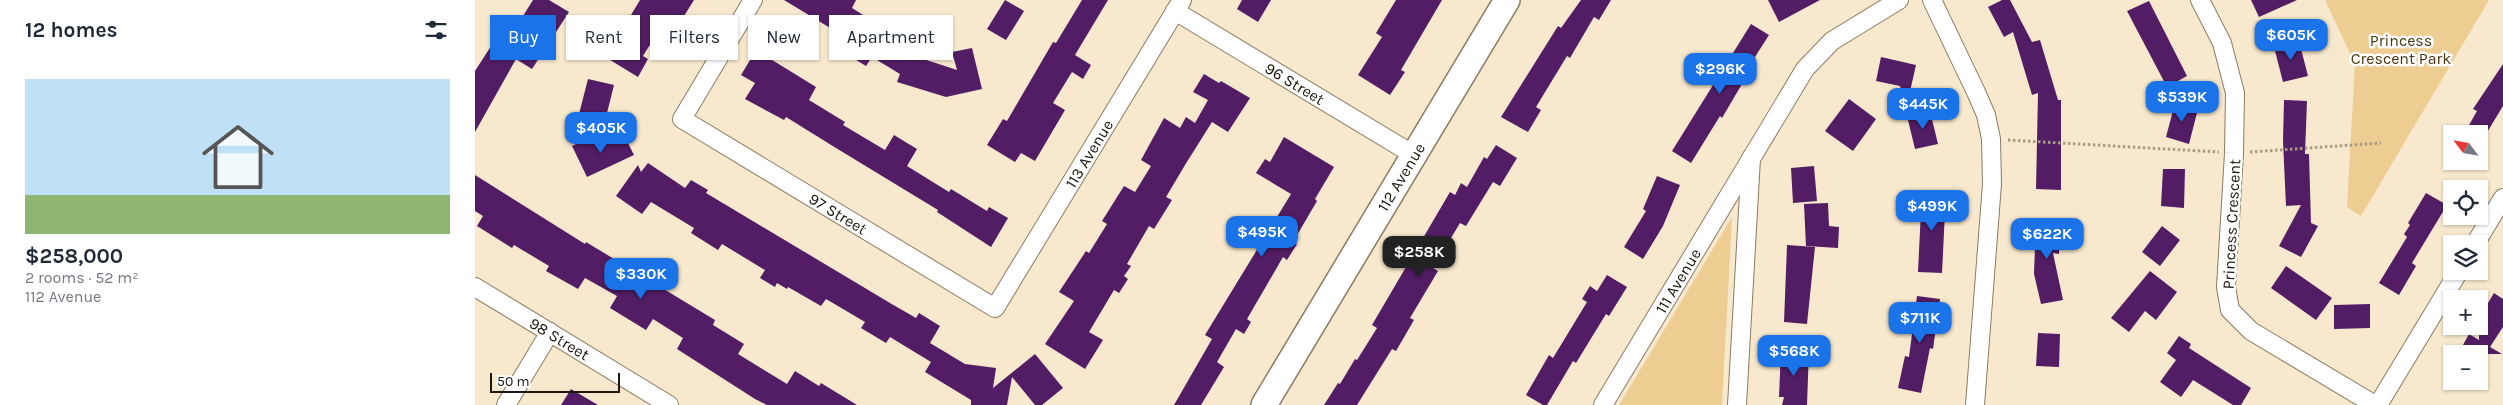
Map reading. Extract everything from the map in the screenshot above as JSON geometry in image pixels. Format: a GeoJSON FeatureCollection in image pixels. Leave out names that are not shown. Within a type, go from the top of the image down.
{"type":"FeatureCollection","features":[{"type":"Feature","properties":{"kind":"street","name":"97 Street"},"geometry":{"type":"LineString","coordinates":[[753,0],[682,119],[995,308]]}},
{"type":"Feature","properties":{"kind":"street","name":"112 Avenue"},"geometry":{"type":"LineString","coordinates":[[1264,405],[1507,0]]}},
{"type":"Feature","properties":{"kind":"street","name":"111 Avenue"},"geometry":{"type":"LineString","coordinates":[[1603,405],[1751,155],[1805,69],[1833,42],[1899,0]]}},
{"type":"Feature","properties":{"kind":"street"},"geometry":{"type":"LineString","coordinates":[[1933,0],[1986,115],[1991,139],[1992,184],[1975,405]]}},
{"type":"Feature","properties":{"kind":"street","name":"Princess Crescent"},"geometry":{"type":"LineString","coordinates":[[2200,0],[2222,43],[2231,70],[2235,93],[2234,153],[2226,287],[2230,310],[2251,331],[2376,405],[2453,280]]}},
{"type":"Feature","properties":{"kind":"street","name":"96 Street"},"geometry":{"type":"LineString","coordinates":[[1179,6],[1414,155]]}},
{"type":"Feature","properties":{"kind":"street","name":"113 Avenue"},"geometry":{"type":"LineString","coordinates":[[995,308],[1179,6]]}},
{"type":"Feature","properties":{"kind":"street","name":"111 Avenue"},"geometry":{"type":"LineString","coordinates":[[1737,405],[1751,155]]}},
{"type":"Feature","properties":{"kind":"street"},"geometry":{"type":"LineString","coordinates":[[2480,235],[2503,198]]}},
{"type":"Feature","properties":{"kind":"street","name":"98 Street"},"geometry":{"type":"LineString","coordinates":[[475,287],[669,405]]}},
{"type":"Feature","properties":{"kind":"street"},"geometry":{"type":"LineString","coordinates":[[506,405],[550,332]]}},
{"type":"Feature","properties":{"kind":"path"},"geometry":{"type":"LineString","coordinates":[[1991,139],[2234,153],[2381,143]]}},
{"type":"Feature","properties":{"kind":"green space","name":"Princess Crescent Park"},"geometry":{"type":"Polygon","coordinates":[[[2325,0],[2489,0],[2361,216],[2347,207],[2355,64],[2325,0]]]}},
{"type":"Feature","properties":{"kind":"green space"},"geometry":{"type":"Polygon","coordinates":[[[1732,217],[1722,405],[1619,405],[1732,217]]]}},
{"type":"Feature","properties":{"kind":"building"},"geometry":{"type":"Polygon","coordinates":[[[533,0],[549,0],[569,12],[556,32],[556,15],[524,15],[533,0]]]}},
{"type":"Feature","properties":{"kind":"building"},"geometry":{"type":"Polygon","coordinates":[[[640,0],[694,0],[685,15],[650,15],[650,45],[643,56],[648,59],[638,77],[610,60],[640,60],[640,15],[631,15],[640,0]]]}},
{"type":"Feature","properties":{"kind":"building"},"geometry":{"type":"Polygon","coordinates":[[[784,0],[856,0],[852,8],[863,15],[829,15],[829,27],[819,21],[819,15],[809,15],[784,0]]]}},
{"type":"Feature","properties":{"kind":"building"},"geometry":{"type":"Polygon","coordinates":[[[1005,0],[1024,11],[1006,40],[987,29],[1005,0]]]}},
{"type":"Feature","properties":{"kind":"building"},"geometry":{"type":"Polygon","coordinates":[[[1082,0],[1108,0],[1075,55],[1091,65],[1083,79],[1072,72],[1053,103],[1065,110],[1035,161],[1021,153],[1015,162],[987,145],[1003,119],[1007,121],[1053,42],[1056,43],[1082,0]]]}},
{"type":"Feature","properties":{"kind":"building"},"geometry":{"type":"Polygon","coordinates":[[[1242,0],[1271,0],[1258,22],[1237,9],[1242,0]]]}},
{"type":"Feature","properties":{"kind":"building"},"geometry":{"type":"Polygon","coordinates":[[[1396,0],[1442,0],[1401,70],[1405,72],[1390,95],[1358,75],[1382,37],[1376,33],[1396,0]]]}},
{"type":"Feature","properties":{"kind":"building"},"geometry":{"type":"Polygon","coordinates":[[[1581,0],[1611,0],[1599,20],[1594,17],[1570,58],[1567,56],[1536,107],[1541,110],[1528,132],[1501,117],[1558,26],[1561,28],[1581,0]]]}},
{"type":"Feature","properties":{"kind":"building"},"geometry":{"type":"Polygon","coordinates":[[[1768,0],[1820,0],[1779,22],[1768,0]]]}},
{"type":"Feature","properties":{"kind":"building"},"geometry":{"type":"Polygon","coordinates":[[[2002,0],[2010,0],[2032,42],[2040,40],[2058,100],[2061,100],[2061,190],[2036,189],[2038,93],[2032,95],[2013,32],[2004,37],[1988,7],[2002,0]]]}},
{"type":"Feature","properties":{"kind":"building"},"geometry":{"type":"Polygon","coordinates":[[[2251,0],[2297,0],[2259,17],[2251,0]]]}},
{"type":"Feature","properties":{"kind":"building"},"geometry":{"type":"Polygon","coordinates":[[[2149,1],[2187,76],[2167,87],[2127,11],[2149,1]]]}},
{"type":"Feature","properties":{"kind":"building"},"geometry":{"type":"Polygon","coordinates":[[[1751,24],[1769,35],[1739,82],[1742,84],[1722,118],[1720,116],[1691,163],[1672,151],[1751,24]]]}},
{"type":"Feature","properties":{"kind":"building"},"geometry":{"type":"Polygon","coordinates":[[[2299,41],[2308,76],[2283,82],[2274,47],[2299,41]]]}},
{"type":"Feature","properties":{"kind":"building"},"geometry":{"type":"Polygon","coordinates":[[[490,48],[490,60],[515,60],[475,132],[475,71],[490,48]]]}},
{"type":"Feature","properties":{"kind":"building"},"geometry":{"type":"Polygon","coordinates":[[[972,48],[982,89],[946,97],[897,82],[900,74],[877,60],[926,60],[957,70],[953,52],[972,48]]]}},
{"type":"Feature","properties":{"kind":"building"},"geometry":{"type":"Polygon","coordinates":[[[1881,57],[1916,65],[1906,109],[1900,86],[1876,81],[1881,57]]]}},
{"type":"Feature","properties":{"kind":"building"},"geometry":{"type":"Polygon","coordinates":[[[518,60],[538,60],[532,69],[518,60]]]}},
{"type":"Feature","properties":{"kind":"building"},"geometry":{"type":"Polygon","coordinates":[[[750,60],[772,60],[816,87],[809,100],[845,122],[843,125],[885,150],[894,135],[917,149],[907,166],[949,192],[951,189],[987,211],[989,207],[1008,218],[991,247],[937,212],[938,210],[786,117],[784,120],[745,99],[755,83],[741,75],[750,60]]]}},
{"type":"Feature","properties":{"kind":"building"},"geometry":{"type":"Polygon","coordinates":[[[856,60],[870,60],[866,66],[856,60]]]}},
{"type":"Feature","properties":{"kind":"building"},"geometry":{"type":"Polygon","coordinates":[[[2503,64],[2503,106],[2488,131],[2488,125],[2469,125],[2477,111],[2473,109],[2503,64]]]}},
{"type":"Feature","properties":{"kind":"building"},"geometry":{"type":"Polygon","coordinates":[[[1204,74],[1219,83],[1221,81],[1250,98],[1228,132],[1212,122],[1185,165],[1166,197],[1172,200],[1154,229],[1149,226],[1127,264],[1131,266],[1124,276],[1128,279],[1119,293],[1114,290],[1089,332],[1103,340],[1085,369],[1045,344],[1074,301],[1059,292],[1086,251],[1089,253],[1107,224],[1102,221],[1124,186],[1135,192],[1151,166],[1141,160],[1164,118],[1180,128],[1186,117],[1195,123],[1208,100],[1193,92],[1204,74]]]}},
{"type":"Feature","properties":{"kind":"building"},"geometry":{"type":"Polygon","coordinates":[[[588,79],[614,85],[605,121],[579,114],[588,79]]]}},
{"type":"Feature","properties":{"kind":"building"},"geometry":{"type":"Polygon","coordinates":[[[1849,99],[1876,119],[1853,151],[1825,131],[1849,99]]]}},
{"type":"Feature","properties":{"kind":"building"},"geometry":{"type":"Polygon","coordinates":[[[2284,100],[2307,101],[2305,154],[2309,154],[2311,223],[2318,226],[2301,257],[2279,246],[2301,205],[2286,206],[2283,141],[2284,100]]]}},
{"type":"Feature","properties":{"kind":"building"},"geometry":{"type":"Polygon","coordinates":[[[2175,103],[2198,109],[2189,144],[2166,137],[2175,103]]]}},
{"type":"Feature","properties":{"kind":"building"},"geometry":{"type":"Polygon","coordinates":[[[1930,111],[1938,144],[1915,149],[1907,116],[1930,111]]]}},
{"type":"Feature","properties":{"kind":"building"},"geometry":{"type":"Polygon","coordinates":[[[602,132],[598,147],[624,135],[634,155],[587,177],[572,146],[602,132]]]}},
{"type":"Feature","properties":{"kind":"building"},"geometry":{"type":"Polygon","coordinates":[[[1284,137],[1334,167],[1293,242],[1297,244],[1287,260],[1283,257],[1247,319],[1251,322],[1244,334],[1236,329],[1217,362],[1224,367],[1201,405],[1174,405],[1212,339],[1205,335],[1291,194],[1256,173],[1265,159],[1270,162],[1284,137]]]}},
{"type":"Feature","properties":{"kind":"building"},"geometry":{"type":"Polygon","coordinates":[[[1496,145],[1517,158],[1500,186],[1493,182],[1466,226],[1460,223],[1433,268],[1438,271],[1410,318],[1414,320],[1396,351],[1392,349],[1357,405],[1324,405],[1338,383],[1340,384],[1355,359],[1357,360],[1377,328],[1372,325],[1450,192],[1455,195],[1461,183],[1467,187],[1484,157],[1487,159],[1496,145]]]}},
{"type":"Feature","properties":{"kind":"building"},"geometry":{"type":"Polygon","coordinates":[[[648,163],[685,188],[691,180],[708,190],[706,193],[890,303],[916,318],[919,313],[940,326],[930,343],[965,364],[996,368],[993,388],[1035,354],[1063,388],[1042,405],[1035,405],[1012,377],[1007,405],[971,405],[971,400],[925,372],[931,362],[890,337],[886,343],[861,328],[865,322],[826,299],[821,306],[788,287],[787,289],[777,283],[775,287],[760,278],[765,270],[722,244],[718,250],[691,233],[694,228],[651,202],[642,214],[616,196],[638,165],[641,172],[648,163]]]}},
{"type":"Feature","properties":{"kind":"building"},"geometry":{"type":"Polygon","coordinates":[[[1814,166],[1817,201],[1793,203],[1791,168],[1814,166]]]}},
{"type":"Feature","properties":{"kind":"building"},"geometry":{"type":"Polygon","coordinates":[[[2163,169],[2185,169],[2184,208],[2161,206],[2163,169]]]}},
{"type":"Feature","properties":{"kind":"building"},"geometry":{"type":"Polygon","coordinates":[[[475,175],[585,244],[586,242],[715,320],[713,325],[744,344],[738,354],[787,384],[795,371],[819,386],[821,383],[857,405],[767,405],[755,399],[677,349],[683,338],[653,319],[646,330],[610,308],[617,296],[585,278],[578,289],[546,271],[549,266],[514,245],[512,248],[477,226],[483,216],[475,211],[475,175]]]}},
{"type":"Feature","properties":{"kind":"building"},"geometry":{"type":"Polygon","coordinates":[[[1657,176],[1680,185],[1663,226],[1643,259],[1624,247],[1646,211],[1643,209],[1657,176]]]}},
{"type":"Feature","properties":{"kind":"building"},"geometry":{"type":"Polygon","coordinates":[[[1922,190],[1946,192],[1942,273],[1918,272],[1922,190]]]}},
{"type":"Feature","properties":{"kind":"building"},"geometry":{"type":"Polygon","coordinates":[[[2426,193],[2443,203],[2443,212],[2412,263],[2416,266],[2399,295],[2379,283],[2407,237],[2404,234],[2410,225],[2408,223],[2426,193]]]}},
{"type":"Feature","properties":{"kind":"building"},"geometry":{"type":"Polygon","coordinates":[[[1828,203],[1829,226],[1839,227],[1838,248],[1806,246],[1804,204],[1828,203]]]}},
{"type":"Feature","properties":{"kind":"building"},"geometry":{"type":"Polygon","coordinates":[[[2036,218],[2060,219],[2059,254],[2053,253],[2063,300],[2041,304],[2034,274],[2036,218]]]}},
{"type":"Feature","properties":{"kind":"building"},"geometry":{"type":"Polygon","coordinates":[[[2162,226],[2180,240],[2160,266],[2142,252],[2162,226]]]}},
{"type":"Feature","properties":{"kind":"building"},"geometry":{"type":"Polygon","coordinates":[[[1787,245],[1815,247],[1807,324],[1784,322],[1787,245]]]}},
{"type":"Feature","properties":{"kind":"building"},"geometry":{"type":"Polygon","coordinates":[[[2286,266],[2332,298],[2316,320],[2271,288],[2286,266]]]}},
{"type":"Feature","properties":{"kind":"building"},"geometry":{"type":"Polygon","coordinates":[[[2150,271],[2177,292],[2156,320],[2145,311],[2129,332],[2111,318],[2150,271]]]}},
{"type":"Feature","properties":{"kind":"building"},"geometry":{"type":"Polygon","coordinates":[[[1607,275],[1627,287],[1609,316],[1606,314],[1576,363],[1573,361],[1547,405],[1543,405],[1526,395],[1549,355],[1553,358],[1587,302],[1582,299],[1590,286],[1597,291],[1607,275]]]}},
{"type":"Feature","properties":{"kind":"building"},"geometry":{"type":"Polygon","coordinates":[[[2494,293],[2503,299],[2503,327],[2490,347],[2502,354],[2488,354],[2488,345],[2463,345],[2468,335],[2479,340],[2479,335],[2488,335],[2488,303],[2494,293]]]}},
{"type":"Feature","properties":{"kind":"building"},"geometry":{"type":"Polygon","coordinates":[[[1917,296],[1940,299],[1933,349],[1930,348],[1921,393],[1898,388],[1905,356],[1909,357],[1917,296]]]}},
{"type":"Feature","properties":{"kind":"building"},"geometry":{"type":"Polygon","coordinates":[[[2370,304],[2370,328],[2334,329],[2334,305],[2370,304]]]}},
{"type":"Feature","properties":{"kind":"building"},"geometry":{"type":"Polygon","coordinates":[[[2038,333],[2060,334],[2059,367],[2036,366],[2038,333]]]}},
{"type":"Feature","properties":{"kind":"building"},"geometry":{"type":"Polygon","coordinates":[[[2179,336],[2191,344],[2189,348],[2251,388],[2241,405],[2233,405],[2193,380],[2181,397],[2160,382],[2176,360],[2167,353],[2179,336]]]}},
{"type":"Feature","properties":{"kind":"building"},"geometry":{"type":"Polygon","coordinates":[[[1781,349],[1809,350],[1807,405],[1782,405],[1784,397],[1779,397],[1781,349]]]}},
{"type":"Feature","properties":{"kind":"building"},"geometry":{"type":"Polygon","coordinates":[[[571,389],[598,405],[561,405],[571,389]]]}}]}
